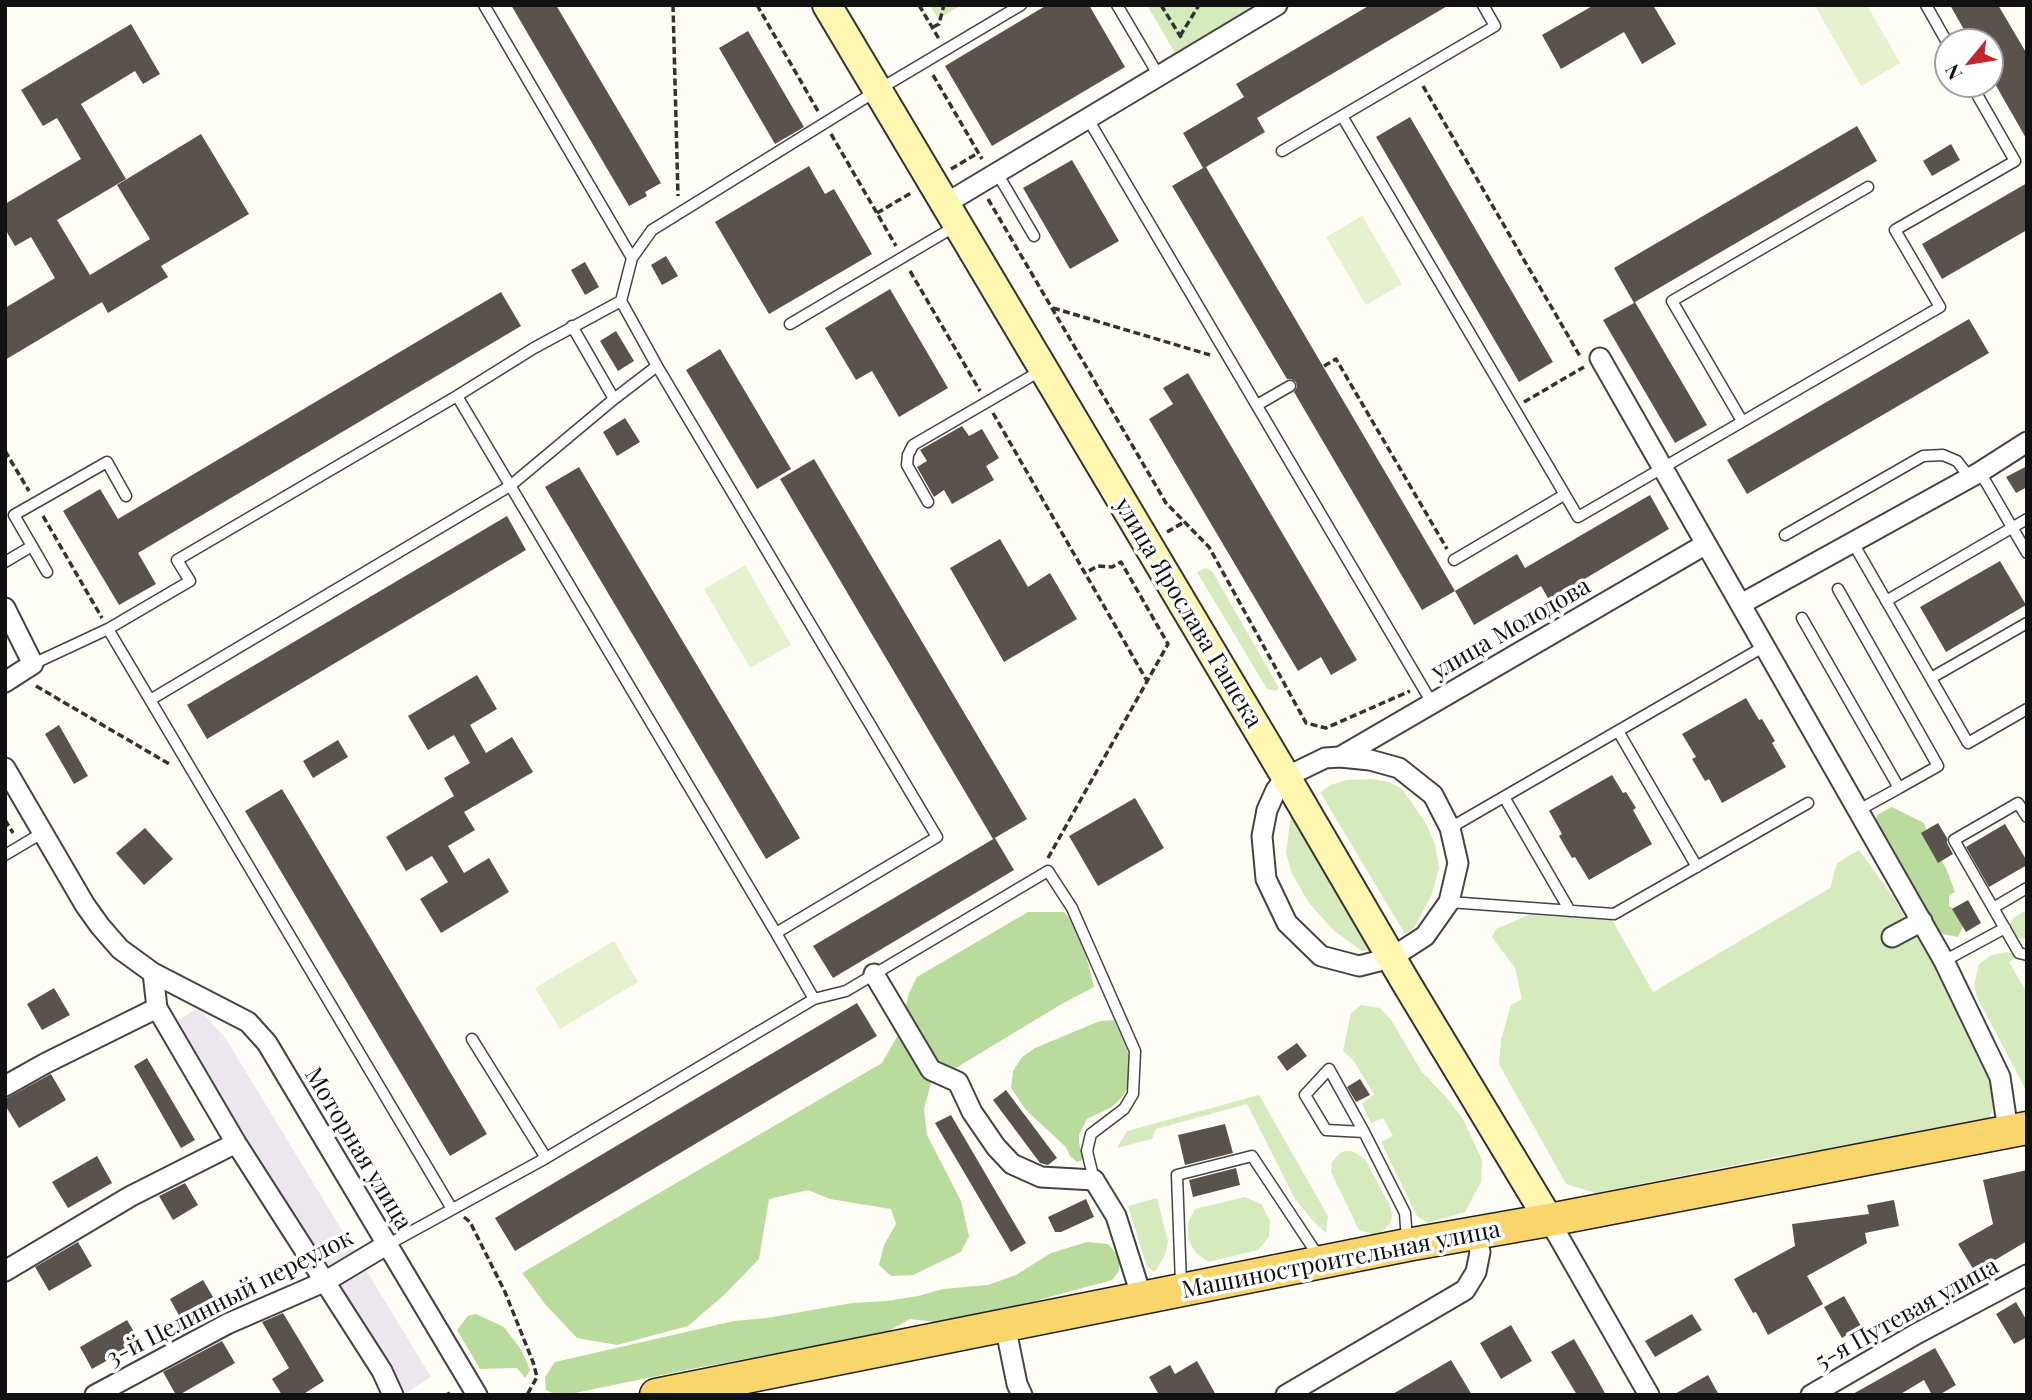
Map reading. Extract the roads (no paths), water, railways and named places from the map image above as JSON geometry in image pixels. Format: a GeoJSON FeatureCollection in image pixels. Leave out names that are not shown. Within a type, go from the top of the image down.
{"type":"FeatureCollection","features":[{"type":"Feature","properties":{"kind":"main road","name":"улица Ярослава Гашека"},"geometry":{"type":"LineString","coordinates":[[827,5],[1549,1220]]}},
{"type":"Feature","properties":{"kind":"main road","name":"Машиностроительная улица"},"geometry":{"type":"LineString","coordinates":[[656,1395],[1407,1245],[2017,1130]]}},
{"type":"Feature","properties":{"kind":"street"},"geometry":{"type":"LineString","coordinates":[[951,214],[989,178],[1278,5]]}},
{"type":"Feature","properties":{"kind":"street"},"geometry":{"type":"LineString","coordinates":[[1600,358],[1944,961],[2000,1077],[2017,1130]]}},
{"type":"Feature","properties":{"kind":"street"},"geometry":{"type":"LineString","coordinates":[[1741,604],[1975,475],[2027,442]]}},
{"type":"Feature","properties":{"kind":"street","name":"улица Молодова"},"geometry":{"type":"LineString","coordinates":[[1340,757],[1706,544]]}},
{"type":"Feature","properties":{"kind":"street"},"geometry":{"type":"LineString","coordinates":[[5,608],[33,664],[11,678]]}},
{"type":"Feature","properties":{"kind":"street"},"geometry":{"type":"LineString","coordinates":[[1340,757],[1370,760],[1399,768],[1433,795],[1450,828],[1458,863],[1448,902],[1425,936],[1391,958],[1359,966],[1321,956],[1287,923],[1266,878],[1262,836],[1267,810],[1276,790],[1286,777],[1325,758],[1340,757]]}},
{"type":"Feature","properties":{"kind":"street","name":"Моторная улица"},"geometry":{"type":"LineString","coordinates":[[5,768],[100,926],[120,949],[153,973],[248,1022],[267,1043],[477,1395]]}},
{"type":"Feature","properties":{"kind":"street"},"geometry":{"type":"LineString","coordinates":[[1892,937],[1922,921]]}},
{"type":"Feature","properties":{"kind":"street"},"geometry":{"type":"LineString","coordinates":[[153,973],[157,1008],[236,1143],[382,1371],[393,1395]]}},
{"type":"Feature","properties":{"kind":"street"},"geometry":{"type":"LineString","coordinates":[[874,974],[931,1069],[958,1082],[972,1112],[996,1147],[1013,1164],[1041,1177],[1094,1181],[1116,1216],[1142,1298]]}},
{"type":"Feature","properties":{"kind":"street"},"geometry":{"type":"LineString","coordinates":[[5,1086],[157,1008]]}},
{"type":"Feature","properties":{"kind":"street"},"geometry":{"type":"LineString","coordinates":[[5,1271],[131,1196],[236,1143]]}},
{"type":"Feature","properties":{"kind":"street"},"geometry":{"type":"LineString","coordinates":[[1549,1220],[1648,1395]]}},
{"type":"Feature","properties":{"kind":"street"},"geometry":{"type":"LineString","coordinates":[[1286,1395],[1465,1290],[1476,1272],[1480,1252],[1476,1234]]}},
{"type":"Feature","properties":{"kind":"street","name":"3-й Целинный переулок"},"geometry":{"type":"LineString","coordinates":[[95,1395],[227,1324],[326,1281],[386,1245]]}},
{"type":"Feature","properties":{"kind":"street","name":"5-я Путевая улица"},"geometry":{"type":"LineString","coordinates":[[1811,1395],[1916,1334],[2027,1275]]}},
{"type":"Feature","properties":{"kind":"street"},"geometry":{"type":"LineString","coordinates":[[1005,1325],[1021,1395]]}},
{"type":"Feature","properties":{"kind":"lane"},"geometry":{"type":"LineString","coordinates":[[484,5],[632,258]]}},
{"type":"Feature","properties":{"kind":"lane"},"geometry":{"type":"LineString","coordinates":[[776,933],[937,836],[621,301],[632,258],[652,230],[1021,5]]}},
{"type":"Feature","properties":{"kind":"lane"},"geometry":{"type":"LineString","coordinates":[[1116,5],[1159,76]]}},
{"type":"Feature","properties":{"kind":"lane"},"geometry":{"type":"LineString","coordinates":[[1282,151],[1495,26],[1483,5]]}},
{"type":"Feature","properties":{"kind":"lane"},"geometry":{"type":"LineString","coordinates":[[1926,5],[1939,28]]}},
{"type":"Feature","properties":{"kind":"lane"},"geometry":{"type":"LineString","coordinates":[[1342,116],[1577,517],[1940,307],[1895,230],[2015,161],[1979,98]]}},
{"type":"Feature","properties":{"kind":"lane"},"geometry":{"type":"LineString","coordinates":[[1088,118],[1432,703]]}},
{"type":"Feature","properties":{"kind":"lane"},"geometry":{"type":"LineString","coordinates":[[989,178],[1034,236]]}},
{"type":"Feature","properties":{"kind":"lane"},"geometry":{"type":"LineString","coordinates":[[1742,421],[1672,301],[1867,187]]}},
{"type":"Feature","properties":{"kind":"lane"},"geometry":{"type":"LineString","coordinates":[[790,324],[902,258],[951,214]]}},
{"type":"Feature","properties":{"kind":"lane"},"geometry":{"type":"LineString","coordinates":[[33,664],[108,629],[190,582],[177,560],[572,326],[621,301]]}},
{"type":"Feature","properties":{"kind":"lane"},"geometry":{"type":"LineString","coordinates":[[572,326],[614,399]]}},
{"type":"Feature","properties":{"kind":"lane"},"geometry":{"type":"LineString","coordinates":[[150,700],[510,486],[657,366]]}},
{"type":"Feature","properties":{"kind":"lane"},"geometry":{"type":"LineString","coordinates":[[928,502],[907,465],[913,445],[1044,370]]}},
{"type":"Feature","properties":{"kind":"lane"},"geometry":{"type":"LineString","coordinates":[[1257,405],[1290,386]]}},
{"type":"Feature","properties":{"kind":"lane"},"geometry":{"type":"LineString","coordinates":[[457,396],[814,999]]}},
{"type":"Feature","properties":{"kind":"lane"},"geometry":{"type":"LineString","coordinates":[[1785,534],[1923,456],[1943,455],[1957,461],[1975,475],[2027,553]]}},
{"type":"Feature","properties":{"kind":"lane"},"geometry":{"type":"LineString","coordinates":[[47,572],[14,515],[107,461],[127,496]]}},
{"type":"Feature","properties":{"kind":"lane"},"geometry":{"type":"LineString","coordinates":[[1454,560],[1564,495]]}},
{"type":"Feature","properties":{"kind":"lane"},"geometry":{"type":"LineString","coordinates":[[1886,601],[2027,519]]}},
{"type":"Feature","properties":{"kind":"lane"},"geometry":{"type":"LineString","coordinates":[[1853,543],[1968,743],[2027,709]]}},
{"type":"Feature","properties":{"kind":"lane"},"geometry":{"type":"LineString","coordinates":[[5,562],[32,546]]}},
{"type":"Feature","properties":{"kind":"lane"},"geometry":{"type":"LineString","coordinates":[[1838,589],[1938,766],[1859,810]]}},
{"type":"Feature","properties":{"kind":"lane"},"geometry":{"type":"LineString","coordinates":[[1802,618],[1899,788]]}},
{"type":"Feature","properties":{"kind":"lane"},"geometry":{"type":"LineString","coordinates":[[1931,678],[2027,623]]}},
{"type":"Feature","properties":{"kind":"lane"},"geometry":{"type":"LineString","coordinates":[[108,629],[453,1209]]}},
{"type":"Feature","properties":{"kind":"lane"},"geometry":{"type":"LineString","coordinates":[[1450,828],[1765,646]]}},
{"type":"Feature","properties":{"kind":"lane"},"geometry":{"type":"LineString","coordinates":[[1618,731],[1697,867]]}},
{"type":"Feature","properties":{"kind":"lane"},"geometry":{"type":"LineString","coordinates":[[1504,797],[1570,911]]}},
{"type":"Feature","properties":{"kind":"lane"},"geometry":{"type":"LineString","coordinates":[[1448,902],[1615,914],[1808,803]]}},
{"type":"Feature","properties":{"kind":"lane"},"geometry":{"type":"LineString","coordinates":[[2024,952],[2005,928],[1954,840],[2018,803],[2027,817]]}},
{"type":"Feature","properties":{"kind":"lane"},"geometry":{"type":"LineString","coordinates":[[5,855],[43,833]]}},
{"type":"Feature","properties":{"kind":"lane"},"geometry":{"type":"LineString","coordinates":[[386,1245],[546,1158],[814,999],[846,991],[1048,871],[1072,908],[1135,1051],[1133,1094],[1124,1109],[1091,1134],[1087,1151],[1094,1181]]}},
{"type":"Feature","properties":{"kind":"lane"},"geometry":{"type":"LineString","coordinates":[[1993,908],[2027,888]]}},
{"type":"Feature","properties":{"kind":"lane"},"geometry":{"type":"LineString","coordinates":[[1944,961],[2005,928]]}},
{"type":"Feature","properties":{"kind":"lane"},"geometry":{"type":"LineString","coordinates":[[472,1039],[546,1158]]}},
{"type":"Feature","properties":{"kind":"lane"},"geometry":{"type":"LineString","coordinates":[[1364,1132],[1326,1130],[1305,1095],[1329,1069],[1364,1132],[1405,1213],[1407,1245]]}},
{"type":"Feature","properties":{"kind":"lane"},"geometry":{"type":"LineString","coordinates":[[1181,1290],[1177,1175],[1252,1156],[1324,1263]]}}]}
